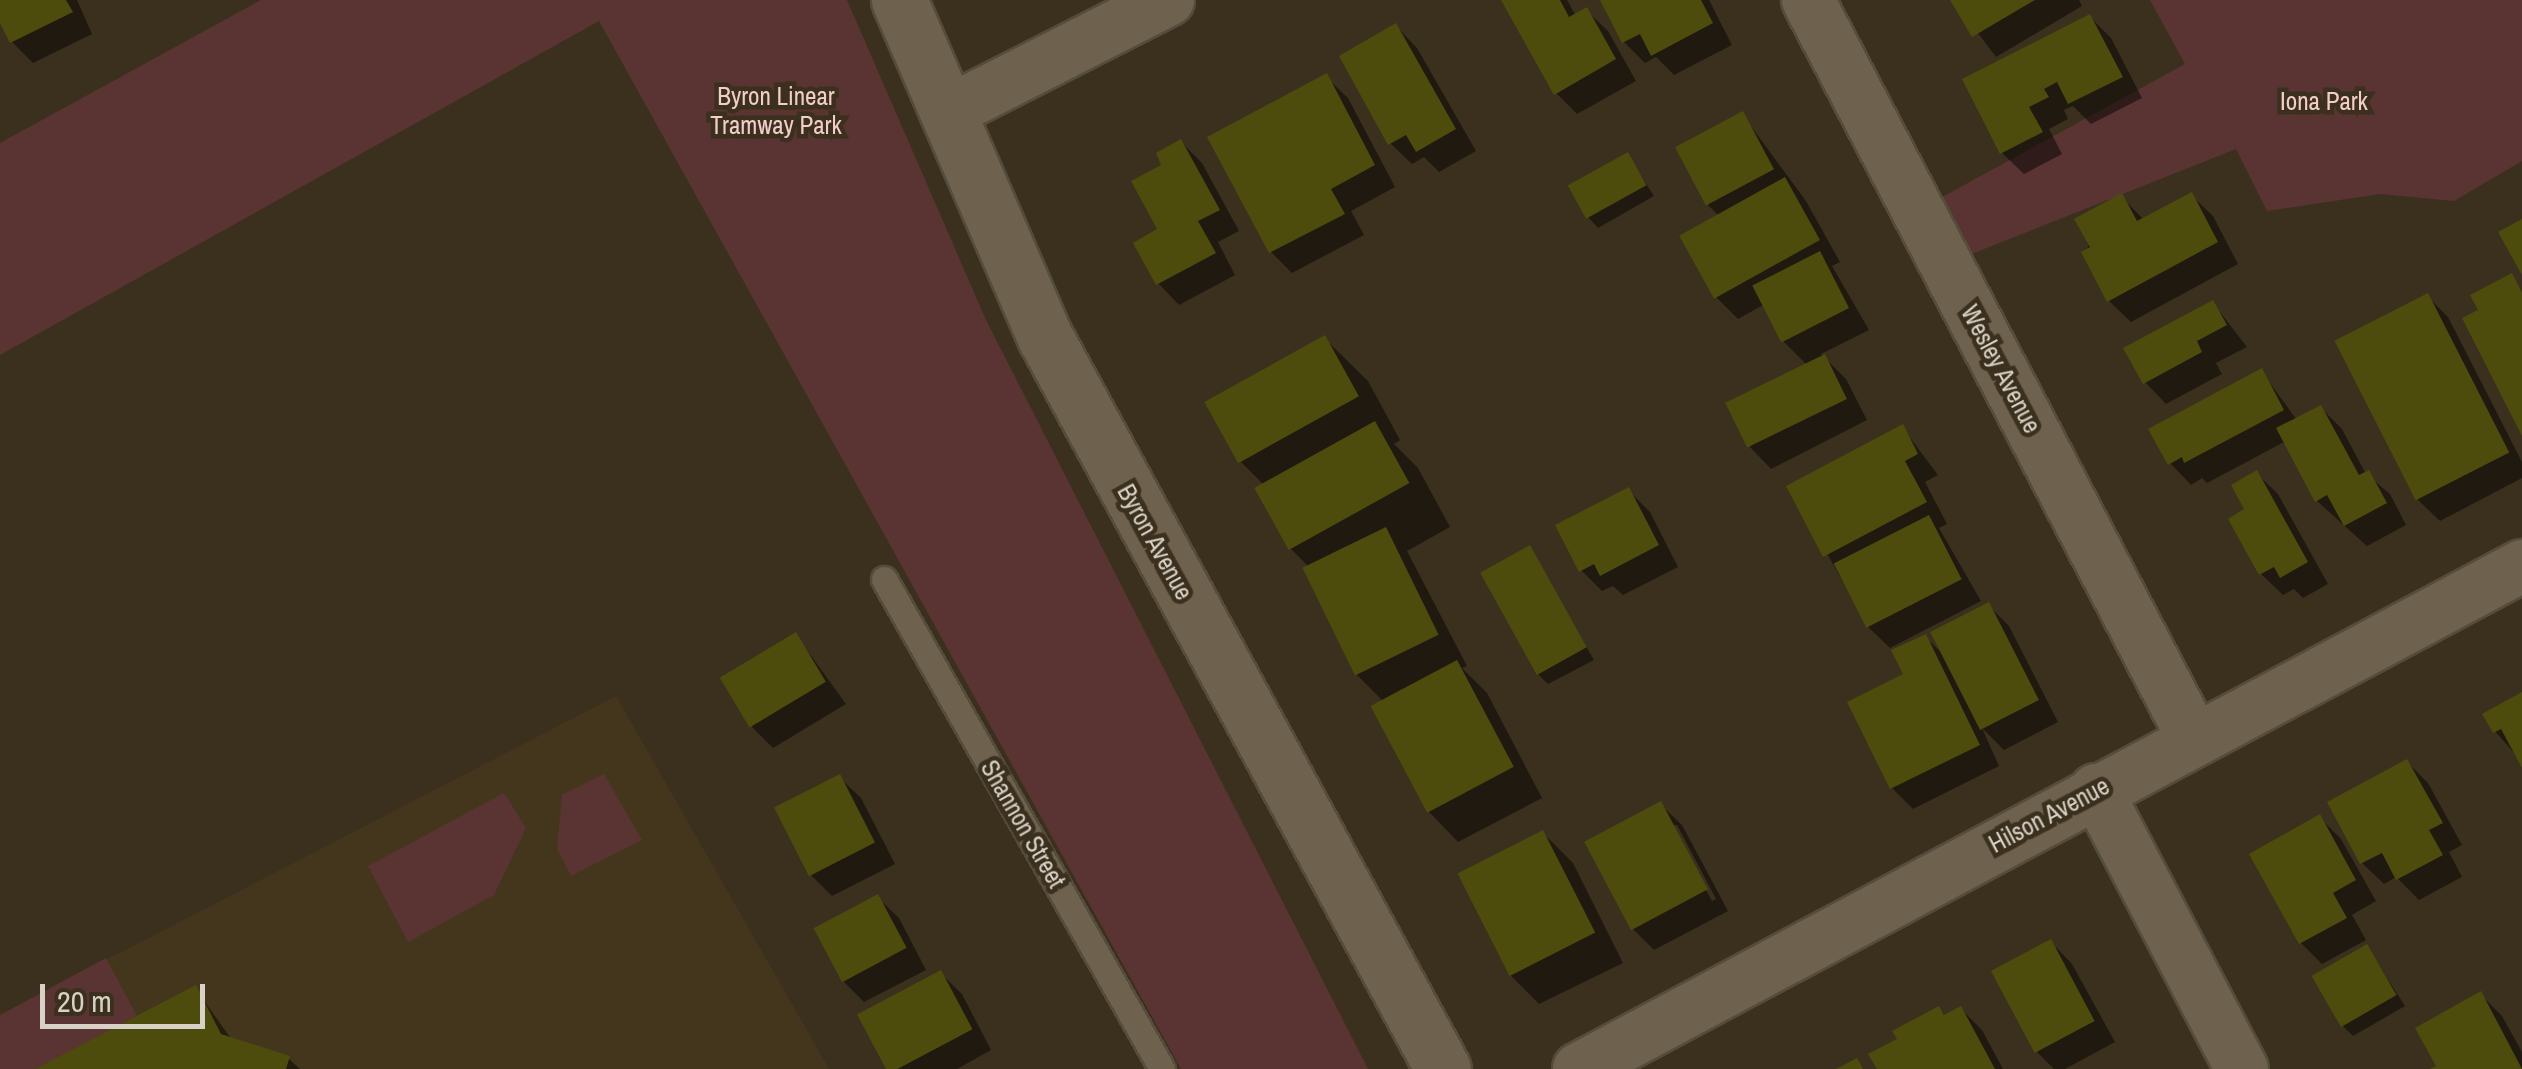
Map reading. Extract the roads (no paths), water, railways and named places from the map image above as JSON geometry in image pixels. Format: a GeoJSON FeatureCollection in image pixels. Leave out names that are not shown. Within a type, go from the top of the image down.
{"type":"FeatureCollection","features":[{"type":"Feature","properties":{"kind":"street","name":"Byron Avenue"},"geometry":{"type":"LineString","coordinates":[[898,0],[1045,338],[1444,1069]]}},
{"type":"Feature","properties":{"kind":"street"},"geometry":{"type":"LineString","coordinates":[[948,112],[1168,0]]}},
{"type":"Feature","properties":{"kind":"street","name":"Wesley Avenue"},"geometry":{"type":"LineString","coordinates":[[1808,0],[2194,739]]}},
{"type":"Feature","properties":{"kind":"street","name":"Hilson Avenue"},"geometry":{"type":"LineString","coordinates":[[1579,1069],[2522,566]]}},
{"type":"Feature","properties":{"kind":"street"},"geometry":{"type":"LineString","coordinates":[[2096,790],[2242,1069]]}},
{"type":"Feature","properties":{"kind":"lane","name":"Shannon Street"},"geometry":{"type":"LineString","coordinates":[[884,579],[1162,1069]]}},
{"type":"Feature","properties":{"kind":"park label","name":"Iona Park"},"geometry":{"type":"Point","coordinates":[2324,101]}},
{"type":"Feature","properties":{"kind":"park label","name":"Byron Linear Tramway Park"},"geometry":{"type":"Point","coordinates":[776,112]}}]}
